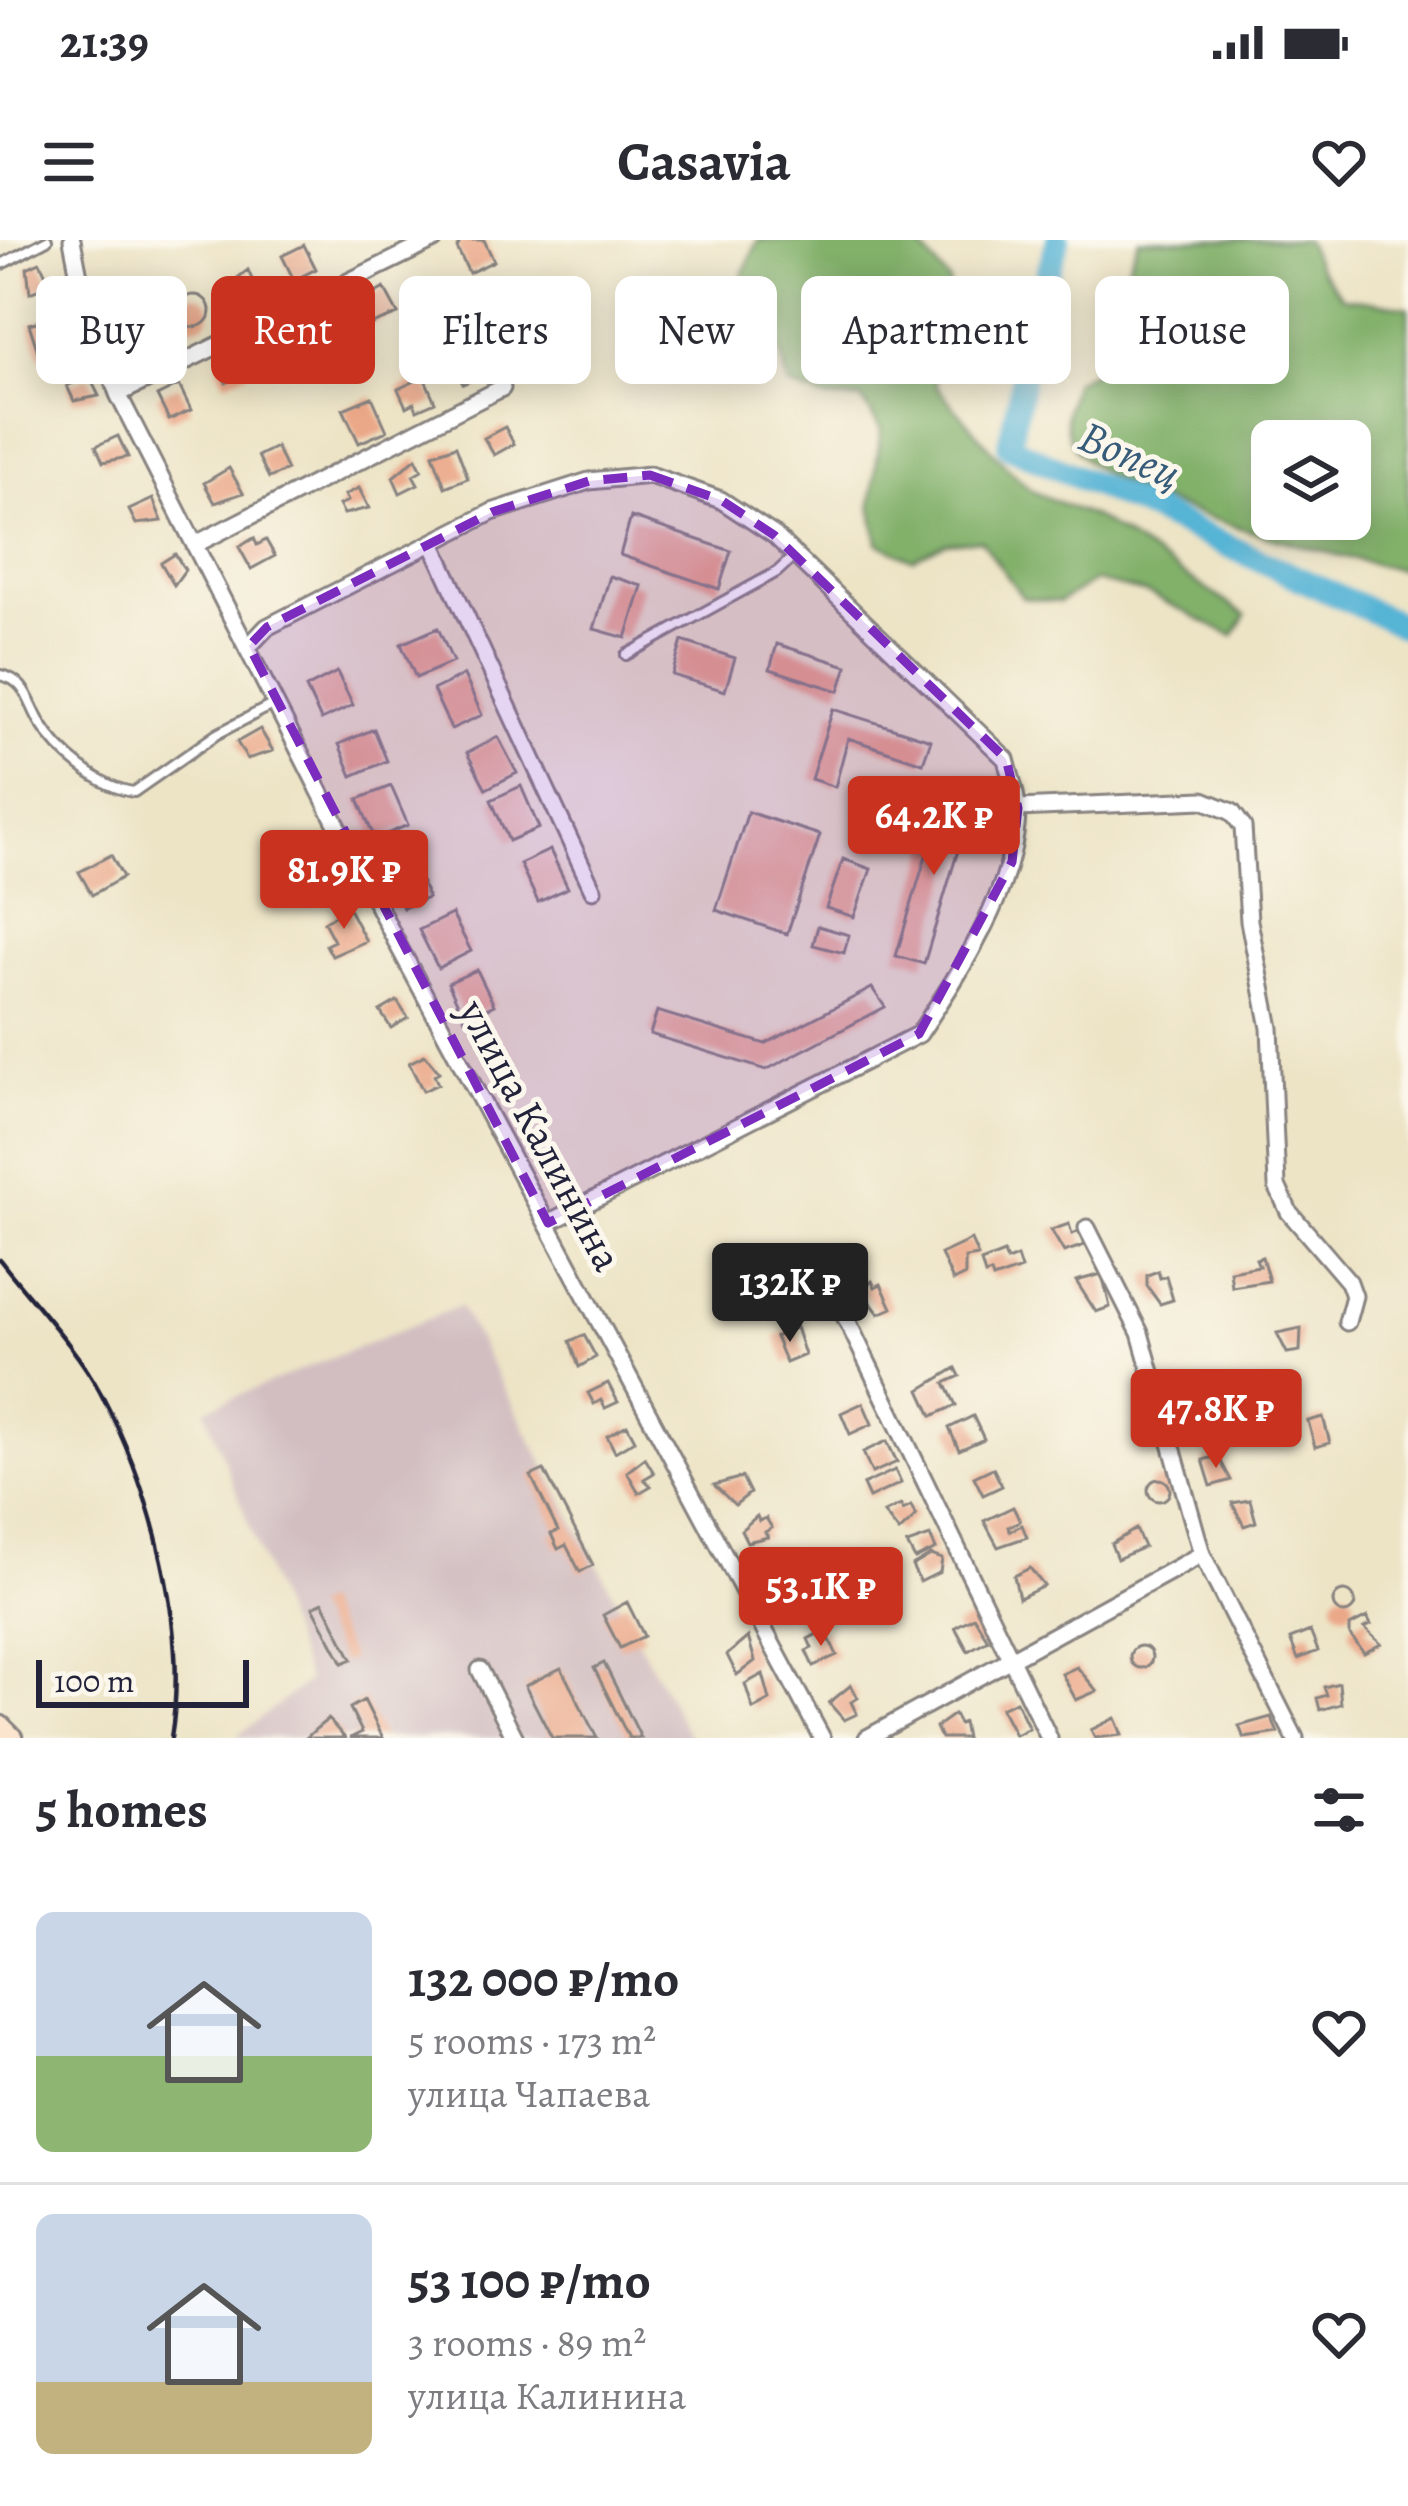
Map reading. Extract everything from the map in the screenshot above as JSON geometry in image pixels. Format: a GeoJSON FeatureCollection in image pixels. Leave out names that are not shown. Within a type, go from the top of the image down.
{"type":"FeatureCollection","features":[{"type":"Feature","properties":{"kind":"main road"},"geometry":{"type":"LineString","coordinates":[[0,1727],[10,1738]]}},
{"type":"Feature","properties":{"kind":"street","name":"улица Калинина"},"geometry":{"type":"LineString","coordinates":[[72,240],[83,302],[118,394],[399,947],[822,1738]]}},
{"type":"Feature","properties":{"kind":"street"},"geometry":{"type":"LineString","coordinates":[[118,394],[434,240]]}},
{"type":"Feature","properties":{"kind":"street"},"geometry":{"type":"LineString","coordinates":[[196,544],[502,388]]}},
{"type":"Feature","properties":{"kind":"street"},"geometry":{"type":"LineString","coordinates":[[249,646],[267,627],[492,512],[589,481],[650,476],[721,500],[774,535],[792,558],[1006,759],[1018,808],[1012,862],[949,989],[919,1034],[548,1222]]}},
{"type":"Feature","properties":{"kind":"street"},"geometry":{"type":"LineString","coordinates":[[432,543],[593,890]]}},
{"type":"Feature","properties":{"kind":"street"},"geometry":{"type":"LineString","coordinates":[[1018,808],[1203,800],[1232,812],[1243,827],[1249,921],[1270,1028],[1277,1186],[1289,1212],[1349,1282],[1354,1296],[1348,1322]]}},
{"type":"Feature","properties":{"kind":"street"},"geometry":{"type":"LineString","coordinates":[[1087,1228],[1140,1333],[1202,1555],[1295,1738]]}},
{"type":"Feature","properties":{"kind":"street"},"geometry":{"type":"LineString","coordinates":[[841,1308],[1049,1738]]}},
{"type":"Feature","properties":{"kind":"street"},"geometry":{"type":"LineString","coordinates":[[867,1738],[1202,1555]]}},
{"type":"Feature","properties":{"kind":"street"},"geometry":{"type":"LineString","coordinates":[[480,1670],[515,1738]]}},
{"type":"Feature","properties":{"kind":"lane"},"geometry":{"type":"LineString","coordinates":[[0,265],[46,240]]}},
{"type":"Feature","properties":{"kind":"lane"},"geometry":{"type":"LineString","coordinates":[[626,656],[777,572],[792,558]]}},
{"type":"Feature","properties":{"kind":"lane"},"geometry":{"type":"LineString","coordinates":[[0,675],[20,682],[38,721],[71,756],[105,783],[134,792],[217,734],[277,702]]}},
{"type":"Feature","properties":{"kind":"highlighted area"},"geometry":{"type":"Polygon","coordinates":[[[650,475],[721,500],[774,535],[1006,759],[1018,808],[1012,862],[919,1034],[548,1223],[249,646],[267,627],[492,512],[589,481],[650,475]]]}},
{"type":"Feature","properties":{"kind":"shaded area"},"geometry":{"type":"Polygon","coordinates":[[[460,1306],[690,1738],[235,1738],[308,1681],[205,1409],[460,1306]]]}},
{"type":"Feature","properties":{"kind":"green space"},"geometry":{"type":"Polygon","coordinates":[[[758,240],[915,240],[945,276],[801,276],[801,384],[936,384],[1032,491],[1100,520],[1246,615],[1233,636],[1147,593],[1095,581],[1059,602],[1023,598],[981,540],[945,543],[912,559],[878,543],[871,504],[881,430],[862,399],[827,399],[789,386],[777,343],[777,276],[742,276],[758,240]]]}},
{"type":"Feature","properties":{"kind":"green space"},"geometry":{"type":"Polygon","coordinates":[[[1139,240],[1306,240],[1319,269],[1343,297],[1408,307],[1408,571],[1281,540],[1371,540],[1371,420],[1251,420],[1251,531],[1136,489],[1077,451],[1066,425],[1074,381],[1095,371],[1095,384],[1289,384],[1289,276],[1124,276],[1139,240]]]}},
{"type":"Feature","properties":{"kind":"building"},"geometry":{"type":"Polygon","coordinates":[[[461,240],[484,240],[494,261],[469,273],[457,248],[461,240]]]}},
{"type":"Feature","properties":{"kind":"building"},"geometry":{"type":"Polygon","coordinates":[[[304,245],[316,269],[292,276],[282,256],[304,245]]]}},
{"type":"Feature","properties":{"kind":"building"},"geometry":{"type":"Polygon","coordinates":[[[40,262],[46,276],[36,276],[36,290],[30,293],[27,268],[40,262]]]}},
{"type":"Feature","properties":{"kind":"building"},"geometry":{"type":"Polygon","coordinates":[[[384,288],[398,314],[375,323],[375,293],[384,288]]]}},
{"type":"Feature","properties":{"kind":"building"},"geometry":{"type":"Polygon","coordinates":[[[200,296],[209,305],[205,322],[187,325],[187,297],[200,296]]]}},
{"type":"Feature","properties":{"kind":"building"},"geometry":{"type":"Polygon","coordinates":[[[93,384],[99,396],[74,401],[67,386],[93,384]]]}},
{"type":"Feature","properties":{"kind":"building"},"geometry":{"type":"Polygon","coordinates":[[[427,384],[435,402],[417,410],[414,403],[406,407],[398,389],[427,384]]]}},
{"type":"Feature","properties":{"kind":"building"},"geometry":{"type":"Polygon","coordinates":[[[179,385],[191,410],[169,420],[157,396],[179,385]]]}},
{"type":"Feature","properties":{"kind":"building"},"geometry":{"type":"Polygon","coordinates":[[[372,397],[387,431],[359,443],[343,409],[372,397]]]}},
{"type":"Feature","properties":{"kind":"building"},"geometry":{"type":"Polygon","coordinates":[[[505,427],[514,444],[494,455],[484,438],[505,427]]]}},
{"type":"Feature","properties":{"kind":"building"},"geometry":{"type":"Polygon","coordinates":[[[118,436],[128,457],[103,462],[96,446],[118,436]]]}},
{"type":"Feature","properties":{"kind":"building"},"geometry":{"type":"Polygon","coordinates":[[[456,446],[468,478],[445,487],[433,454],[456,446]]]}},
{"type":"Feature","properties":{"kind":"building"},"geometry":{"type":"Polygon","coordinates":[[[276,447],[287,470],[269,478],[258,456],[276,447]]]}},
{"type":"Feature","properties":{"kind":"building"},"geometry":{"type":"Polygon","coordinates":[[[416,458],[422,470],[413,475],[418,484],[400,493],[393,477],[416,458]]]}},
{"type":"Feature","properties":{"kind":"building"},"geometry":{"type":"Polygon","coordinates":[[[229,468],[243,493],[215,503],[204,483],[229,468]]]}},
{"type":"Feature","properties":{"kind":"building"},"geometry":{"type":"Polygon","coordinates":[[[359,488],[369,508],[344,514],[339,505],[348,501],[345,495],[359,488]]]}},
{"type":"Feature","properties":{"kind":"building"},"geometry":{"type":"Polygon","coordinates":[[[153,499],[162,521],[136,524],[129,510],[153,499]]]}},
{"type":"Feature","properties":{"kind":"building"},"geometry":{"type":"Polygon","coordinates":[[[631,517],[731,551],[719,589],[620,555],[631,517]]]}},
{"type":"Feature","properties":{"kind":"building"},"geometry":{"type":"Polygon","coordinates":[[[254,538],[257,545],[266,540],[275,556],[251,569],[239,547],[254,538]]]}},
{"type":"Feature","properties":{"kind":"building"},"geometry":{"type":"Polygon","coordinates":[[[175,554],[185,570],[174,585],[161,563],[175,554]]]}},
{"type":"Feature","properties":{"kind":"building"},"geometry":{"type":"Polygon","coordinates":[[[610,576],[642,586],[626,638],[594,629],[610,576]]]}},
{"type":"Feature","properties":{"kind":"building"},"geometry":{"type":"Polygon","coordinates":[[[438,628],[453,662],[416,678],[401,644],[438,628]]]}},
{"type":"Feature","properties":{"kind":"building"},"geometry":{"type":"Polygon","coordinates":[[[682,641],[735,658],[725,691],[672,675],[682,641]]]}},
{"type":"Feature","properties":{"kind":"building"},"geometry":{"type":"Polygon","coordinates":[[[777,644],[847,666],[839,691],[770,669],[777,644]]]}},
{"type":"Feature","properties":{"kind":"building"},"geometry":{"type":"Polygon","coordinates":[[[337,672],[353,705],[321,720],[306,688],[337,672]]]}},
{"type":"Feature","properties":{"kind":"building"},"geometry":{"type":"Polygon","coordinates":[[[464,675],[482,715],[451,729],[433,690],[464,675]]]}},
{"type":"Feature","properties":{"kind":"building"},"geometry":{"type":"Polygon","coordinates":[[[833,709],[931,740],[923,763],[848,738],[835,787],[811,779],[833,709]]]}},
{"type":"Feature","properties":{"kind":"building"},"geometry":{"type":"Polygon","coordinates":[[[260,729],[273,751],[247,759],[237,742],[260,729]]]}},
{"type":"Feature","properties":{"kind":"building"},"geometry":{"type":"Polygon","coordinates":[[[374,729],[387,761],[352,776],[339,744],[374,729]]]}},
{"type":"Feature","properties":{"kind":"building"},"geometry":{"type":"Polygon","coordinates":[[[498,737],[517,773],[486,789],[467,753],[498,737]]]}},
{"type":"Feature","properties":{"kind":"building"},"geometry":{"type":"Polygon","coordinates":[[[391,786],[408,825],[375,839],[358,799],[391,786]]]}},
{"type":"Feature","properties":{"kind":"building"},"geometry":{"type":"Polygon","coordinates":[[[521,786],[539,828],[509,841],[491,800],[521,786]]]}},
{"type":"Feature","properties":{"kind":"building"},"geometry":{"type":"Polygon","coordinates":[[[945,792],[973,800],[924,964],[896,956],[945,792]]]}},
{"type":"Feature","properties":{"kind":"building"},"geometry":{"type":"Polygon","coordinates":[[[748,812],[820,835],[787,934],[716,910],[748,812]]]}},
{"type":"Feature","properties":{"kind":"building"},"geometry":{"type":"Polygon","coordinates":[[[550,850],[568,888],[538,902],[520,864],[550,850]]]}},
{"type":"Feature","properties":{"kind":"building"},"geometry":{"type":"Polygon","coordinates":[[[410,853],[428,898],[403,908],[384,864],[410,853]]]}},
{"type":"Feature","properties":{"kind":"building"},"geometry":{"type":"Polygon","coordinates":[[[111,855],[123,877],[92,895],[79,872],[111,855]]]}},
{"type":"Feature","properties":{"kind":"building"},"geometry":{"type":"Polygon","coordinates":[[[843,859],[871,869],[854,917],[826,908],[843,859]]]}},
{"type":"Feature","properties":{"kind":"building"},"geometry":{"type":"Polygon","coordinates":[[[346,868],[359,894],[340,903],[330,875],[346,868]]]}},
{"type":"Feature","properties":{"kind":"building"},"geometry":{"type":"Polygon","coordinates":[[[348,907],[366,941],[332,956],[326,945],[334,941],[324,922],[348,907]]]}},
{"type":"Feature","properties":{"kind":"building"},"geometry":{"type":"Polygon","coordinates":[[[452,914],[471,951],[438,968],[419,930],[452,914]]]}},
{"type":"Feature","properties":{"kind":"building"},"geometry":{"type":"Polygon","coordinates":[[[818,926],[849,935],[844,953],[813,945],[818,926]]]}},
{"type":"Feature","properties":{"kind":"building"},"geometry":{"type":"Polygon","coordinates":[[[477,970],[494,1005],[465,1019],[448,983],[477,970]]]}},
{"type":"Feature","properties":{"kind":"building"},"geometry":{"type":"Polygon","coordinates":[[[872,988],[885,1007],[766,1070],[650,1034],[657,1011],[765,1044],[872,988]]]}},
{"type":"Feature","properties":{"kind":"building"},"geometry":{"type":"Polygon","coordinates":[[[397,1001],[408,1018],[391,1028],[380,1011],[397,1001]]]}},
{"type":"Feature","properties":{"kind":"building"},"geometry":{"type":"Polygon","coordinates":[[[425,1055],[439,1072],[434,1075],[438,1084],[423,1091],[409,1063],[425,1055]]]}},
{"type":"Feature","properties":{"kind":"building"},"geometry":{"type":"Polygon","coordinates":[[[1069,1224],[1072,1234],[1080,1231],[1085,1245],[1064,1252],[1051,1230],[1069,1224]]]}},
{"type":"Feature","properties":{"kind":"building"},"geometry":{"type":"Polygon","coordinates":[[[971,1240],[978,1256],[965,1258],[965,1275],[953,1281],[941,1254],[971,1240]]]}},
{"type":"Feature","properties":{"kind":"building"},"geometry":{"type":"Polygon","coordinates":[[[1004,1253],[1007,1261],[1017,1257],[1021,1269],[993,1279],[991,1273],[985,1275],[981,1262],[1004,1253]]]}},
{"type":"Feature","properties":{"kind":"building"},"geometry":{"type":"Polygon","coordinates":[[[1262,1257],[1269,1281],[1232,1287],[1230,1271],[1259,1266],[1256,1259],[1262,1257]]]}},
{"type":"Feature","properties":{"kind":"building"},"geometry":{"type":"Polygon","coordinates":[[[1158,1271],[1160,1278],[1166,1276],[1173,1300],[1160,1304],[1147,1286],[1147,1275],[1158,1271]]]}},
{"type":"Feature","properties":{"kind":"building"},"geometry":{"type":"Polygon","coordinates":[[[1102,1274],[1110,1307],[1096,1312],[1076,1281],[1102,1274]]]}},
{"type":"Feature","properties":{"kind":"building"},"geometry":{"type":"Polygon","coordinates":[[[872,1281],[875,1287],[881,1284],[892,1308],[879,1314],[861,1290],[872,1281]]]}},
{"type":"Feature","properties":{"kind":"building"},"geometry":{"type":"Polygon","coordinates":[[[796,1327],[805,1355],[786,1363],[775,1337],[796,1327]]]}},
{"type":"Feature","properties":{"kind":"building"},"geometry":{"type":"Polygon","coordinates":[[[1301,1328],[1300,1351],[1287,1353],[1277,1333],[1301,1328]]]}},
{"type":"Feature","properties":{"kind":"building"},"geometry":{"type":"Polygon","coordinates":[[[584,1335],[596,1357],[579,1367],[570,1341],[584,1335]]]}},
{"type":"Feature","properties":{"kind":"building"},"geometry":{"type":"Polygon","coordinates":[[[956,1368],[960,1376],[945,1383],[956,1405],[932,1416],[920,1390],[956,1368]]]}},
{"type":"Feature","properties":{"kind":"building"},"geometry":{"type":"Polygon","coordinates":[[[608,1383],[618,1402],[605,1408],[601,1400],[594,1404],[588,1393],[608,1383]]]}},
{"type":"Feature","properties":{"kind":"building"},"geometry":{"type":"Polygon","coordinates":[[[863,1403],[872,1424],[850,1434],[841,1413],[863,1403]]]}},
{"type":"Feature","properties":{"kind":"building"},"geometry":{"type":"Polygon","coordinates":[[[973,1416],[984,1439],[959,1450],[949,1428],[973,1416]]]}},
{"type":"Feature","properties":{"kind":"building"},"geometry":{"type":"Polygon","coordinates":[[[1323,1417],[1330,1443],[1315,1447],[1308,1421],[1323,1417]]]}},
{"type":"Feature","properties":{"kind":"building"},"geometry":{"type":"Polygon","coordinates":[[[627,1425],[635,1440],[615,1452],[607,1436],[627,1425]]]}},
{"type":"Feature","properties":{"kind":"building"},"geometry":{"type":"Polygon","coordinates":[[[887,1441],[897,1462],[872,1473],[863,1452],[887,1441]]]}},
{"type":"Feature","properties":{"kind":"building"},"geometry":{"type":"Polygon","coordinates":[[[1218,1456],[1231,1480],[1211,1486],[1203,1460],[1218,1456]]]}},
{"type":"Feature","properties":{"kind":"building"},"geometry":{"type":"Polygon","coordinates":[[[645,1458],[654,1473],[644,1479],[651,1486],[639,1493],[627,1472],[645,1458]]]}},
{"type":"Feature","properties":{"kind":"building"},"geometry":{"type":"Polygon","coordinates":[[[993,1468],[1002,1486],[983,1495],[974,1477],[993,1468]]]}},
{"type":"Feature","properties":{"kind":"building"},"geometry":{"type":"Polygon","coordinates":[[[544,1470],[593,1565],[580,1572],[566,1545],[558,1549],[551,1534],[558,1531],[531,1476],[544,1470]]]}},
{"type":"Feature","properties":{"kind":"building"},"geometry":{"type":"Polygon","coordinates":[[[895,1470],[901,1483],[869,1498],[863,1485],[895,1470]]]}},
{"type":"Feature","properties":{"kind":"building"},"geometry":{"type":"Polygon","coordinates":[[[742,1477],[750,1493],[735,1505],[714,1485],[742,1477]]]}},
{"type":"Feature","properties":{"kind":"building"},"geometry":{"type":"Polygon","coordinates":[[[1159,1479],[1170,1490],[1159,1501],[1148,1490],[1159,1479]]]}},
{"type":"Feature","properties":{"kind":"building"},"geometry":{"type":"Polygon","coordinates":[[[1250,1500],[1256,1522],[1244,1526],[1232,1503],[1250,1500]]]}},
{"type":"Feature","properties":{"kind":"building"},"geometry":{"type":"Polygon","coordinates":[[[901,1505],[903,1510],[911,1506],[916,1516],[899,1532],[884,1513],[901,1505]]]}},
{"type":"Feature","properties":{"kind":"building"},"geometry":{"type":"Polygon","coordinates":[[[1013,1507],[1020,1521],[1008,1527],[1010,1531],[1022,1525],[1027,1537],[998,1547],[984,1521],[1013,1507]]]}},
{"type":"Feature","properties":{"kind":"building"},"geometry":{"type":"Polygon","coordinates":[[[757,1516],[759,1521],[766,1518],[772,1528],[765,1532],[768,1537],[747,1542],[741,1530],[757,1516]]]}},
{"type":"Feature","properties":{"kind":"building"},"geometry":{"type":"Polygon","coordinates":[[[1136,1529],[1144,1547],[1117,1559],[1111,1544],[1136,1529]]]}},
{"type":"Feature","properties":{"kind":"building"},"geometry":{"type":"Polygon","coordinates":[[[930,1536],[936,1549],[915,1559],[907,1544],[930,1536]]]}},
{"type":"Feature","properties":{"kind":"building"},"geometry":{"type":"Polygon","coordinates":[[[931,1555],[942,1559],[940,1572],[920,1582],[912,1566],[931,1555]]]}},
{"type":"Feature","properties":{"kind":"building"},"geometry":{"type":"Polygon","coordinates":[[[781,1558],[791,1578],[771,1588],[756,1570],[781,1558]]]}},
{"type":"Feature","properties":{"kind":"building"},"geometry":{"type":"Polygon","coordinates":[[[1030,1568],[1044,1586],[1019,1598],[1014,1576],[1030,1568]]]}},
{"type":"Feature","properties":{"kind":"building"},"geometry":{"type":"Polygon","coordinates":[[[1344,1591],[1355,1602],[1344,1613],[1333,1602],[1344,1591]]]}},
{"type":"Feature","properties":{"kind":"building"},"geometry":{"type":"Polygon","coordinates":[[[323,1602],[352,1659],[343,1663],[313,1607],[323,1602]]]}},
{"type":"Feature","properties":{"kind":"building"},"geometry":{"type":"Polygon","coordinates":[[[627,1602],[644,1636],[620,1648],[603,1615],[627,1602]]]}},
{"type":"Feature","properties":{"kind":"building"},"geometry":{"type":"Polygon","coordinates":[[[974,1617],[988,1640],[968,1651],[955,1627],[974,1617]]]}},
{"type":"Feature","properties":{"kind":"building"},"geometry":{"type":"Polygon","coordinates":[[[1367,1617],[1371,1625],[1364,1628],[1381,1644],[1364,1653],[1350,1635],[1350,1626],[1367,1617]]]}},
{"type":"Feature","properties":{"kind":"building"},"geometry":{"type":"Polygon","coordinates":[[[825,1630],[837,1655],[813,1666],[806,1651],[812,1648],[808,1639],[825,1630]]]}},
{"type":"Feature","properties":{"kind":"building"},"geometry":{"type":"Polygon","coordinates":[[[1310,1631],[1318,1651],[1298,1659],[1290,1639],[1310,1631]]]}},
{"type":"Feature","properties":{"kind":"building"},"geometry":{"type":"Polygon","coordinates":[[[748,1637],[755,1661],[737,1675],[727,1655],[748,1637]]]}},
{"type":"Feature","properties":{"kind":"building"},"geometry":{"type":"Polygon","coordinates":[[[1141,1646],[1152,1657],[1141,1668],[1130,1657],[1141,1646]]]}},
{"type":"Feature","properties":{"kind":"building"},"geometry":{"type":"Polygon","coordinates":[[[604,1663],[641,1738],[629,1738],[594,1668],[604,1663]]]}},
{"type":"Feature","properties":{"kind":"building"},"geometry":{"type":"Polygon","coordinates":[[[1077,1667],[1097,1691],[1076,1700],[1062,1674],[1077,1667]]]}},
{"type":"Feature","properties":{"kind":"building"},"geometry":{"type":"Polygon","coordinates":[[[561,1668],[597,1738],[552,1738],[525,1686],[561,1668]]]}},
{"type":"Feature","properties":{"kind":"building"},"geometry":{"type":"Polygon","coordinates":[[[763,1674],[770,1700],[753,1709],[745,1684],[763,1674]]]}},
{"type":"Feature","properties":{"kind":"building"},"geometry":{"type":"Polygon","coordinates":[[[1339,1683],[1341,1704],[1320,1710],[1317,1698],[1327,1695],[1324,1687],[1339,1683]]]}},
{"type":"Feature","properties":{"kind":"building"},"geometry":{"type":"Polygon","coordinates":[[[851,1685],[858,1698],[851,1702],[857,1714],[844,1720],[829,1703],[851,1685]]]}},
{"type":"Feature","properties":{"kind":"building"},"geometry":{"type":"Polygon","coordinates":[[[364,1700],[383,1738],[350,1738],[362,1732],[350,1708],[364,1700]]]}},
{"type":"Feature","properties":{"kind":"building"},"geometry":{"type":"Polygon","coordinates":[[[1016,1701],[1029,1728],[1015,1735],[1001,1708],[1016,1701]]]}},
{"type":"Feature","properties":{"kind":"building"},"geometry":{"type":"Polygon","coordinates":[[[954,1714],[959,1724],[963,1722],[966,1738],[941,1738],[936,1727],[954,1714]]]}},
{"type":"Feature","properties":{"kind":"building"},"geometry":{"type":"Polygon","coordinates":[[[1271,1717],[1278,1733],[1244,1738],[1239,1726],[1271,1717]]]}},
{"type":"Feature","properties":{"kind":"building"},"geometry":{"type":"Polygon","coordinates":[[[1115,1718],[1122,1735],[1095,1738],[1091,1730],[1115,1718]]]}},
{"type":"Feature","properties":{"kind":"building"},"geometry":{"type":"Polygon","coordinates":[[[328,1719],[345,1738],[306,1738],[317,1728],[328,1719]]]}},
{"type":"Feature","properties":{"kind":"waterway","name":"Вопец"},"geometry":{"type":"LineString","coordinates":[[1058,240],[1035,314],[1009,446],[1408,628]]}},
{"type":"Feature","properties":{"kind":"railway"},"geometry":{"type":"LineString","coordinates":[[0,1260],[90,1375],[136,1472],[170,1606],[175,1651],[171,1738]]}}]}
